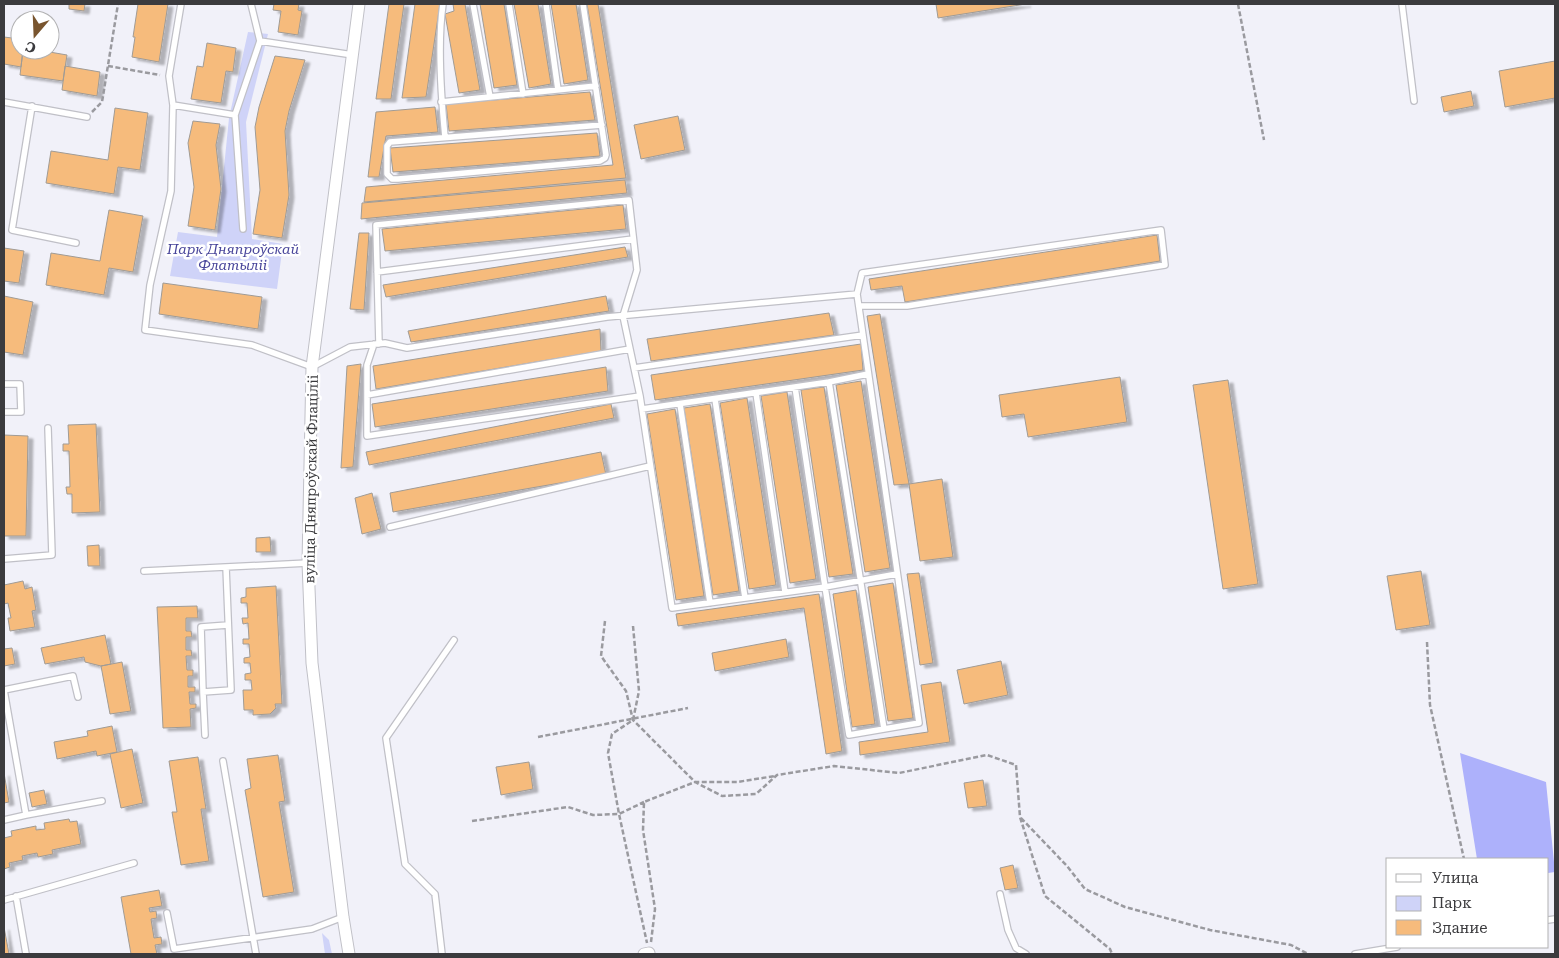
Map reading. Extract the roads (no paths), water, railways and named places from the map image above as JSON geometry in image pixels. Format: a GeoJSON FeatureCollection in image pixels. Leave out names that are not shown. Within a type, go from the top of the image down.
{"type":"FeatureCollection","features":[{"type":"Feature","properties":{"kind":"street","name":"вуліца Дняпроўскай Флаціліі"},"geometry":{"type":"LineString","coordinates":[[349,954],[312,663],[308,563],[312,367],[359,4]]}},
{"type":"Feature","properties":{"kind":"lane"},"geometry":{"type":"LineString","coordinates":[[181,4],[169,76],[173,105],[171,192],[150,285],[145,330],[252,346],[312,367],[350,347],[385,343],[407,348],[623,316],[857,294]]}},
{"type":"Feature","properties":{"kind":"lane"},"geometry":{"type":"LineString","coordinates":[[243,229],[235,115],[260,40],[251,4]]}},
{"type":"Feature","properties":{"kind":"lane"},"geometry":{"type":"LineString","coordinates":[[443,4],[441,24],[441,102],[445,137]]}},
{"type":"Feature","properties":{"kind":"lane"},"geometry":{"type":"LineString","coordinates":[[473,4],[490,97]]}},
{"type":"Feature","properties":{"kind":"lane"},"geometry":{"type":"LineString","coordinates":[[509,4],[523,94]]}},
{"type":"Feature","properties":{"kind":"lane"},"geometry":{"type":"LineString","coordinates":[[546,4],[558,90]]}},
{"type":"Feature","properties":{"kind":"lane"},"geometry":{"type":"LineString","coordinates":[[583,4],[602,125],[605,158],[600,161],[398,180],[392,179],[388,174],[387,146],[390,142],[602,125]]}},
{"type":"Feature","properties":{"kind":"lane"},"geometry":{"type":"LineString","coordinates":[[1402,4],[1414,100]]}},
{"type":"Feature","properties":{"kind":"lane"},"geometry":{"type":"LineString","coordinates":[[260,40],[353,55]]}},
{"type":"Feature","properties":{"kind":"lane"},"geometry":{"type":"LineString","coordinates":[[441,102],[596,86]]}},
{"type":"Feature","properties":{"kind":"lane"},"geometry":{"type":"LineString","coordinates":[[4,102],[87,117]]}},
{"type":"Feature","properties":{"kind":"lane"},"geometry":{"type":"LineString","coordinates":[[173,105],[235,115]]}},
{"type":"Feature","properties":{"kind":"lane"},"geometry":{"type":"LineString","coordinates":[[32,106],[12,230],[76,242]]}},
{"type":"Feature","properties":{"kind":"lane"},"geometry":{"type":"LineString","coordinates":[[640,396],[367,436],[367,365],[377,344],[376,225],[629,200],[637,270],[623,316],[640,396],[672,608],[825,587],[897,574]]}},
{"type":"Feature","properties":{"kind":"lane"},"geometry":{"type":"LineString","coordinates":[[795,387],[849,735],[919,723],[857,294],[862,273],[1161,230],[1166,265],[907,306],[859,306]]}},
{"type":"Feature","properties":{"kind":"lane"},"geometry":{"type":"LineString","coordinates":[[377,272],[633,239]]}},
{"type":"Feature","properties":{"kind":"lane"},"geometry":{"type":"LineString","coordinates":[[634,368],[863,335]]}},
{"type":"Feature","properties":{"kind":"lane"},"geometry":{"type":"LineString","coordinates":[[367,395],[630,349]]}},
{"type":"Feature","properties":{"kind":"lane"},"geometry":{"type":"LineString","coordinates":[[642,409],[828,382],[868,374]]}},
{"type":"Feature","properties":{"kind":"lane"},"geometry":{"type":"LineString","coordinates":[[828,382],[884,729]]}},
{"type":"Feature","properties":{"kind":"lane"},"geometry":{"type":"LineString","coordinates":[[4,384],[20,384],[21,412],[4,412]]}},
{"type":"Feature","properties":{"kind":"lane"},"geometry":{"type":"LineString","coordinates":[[756,393],[785,592]]}},
{"type":"Feature","properties":{"kind":"lane"},"geometry":{"type":"LineString","coordinates":[[715,398],[745,598]]}},
{"type":"Feature","properties":{"kind":"lane"},"geometry":{"type":"LineString","coordinates":[[680,404],[710,603]]}},
{"type":"Feature","properties":{"kind":"lane"},"geometry":{"type":"LineString","coordinates":[[4,559],[52,555],[48,428]]}},
{"type":"Feature","properties":{"kind":"lane"},"geometry":{"type":"LineString","coordinates":[[390,526],[650,466]]}},
{"type":"Feature","properties":{"kind":"lane"},"geometry":{"type":"LineString","coordinates":[[144,571],[308,563]]}},
{"type":"Feature","properties":{"kind":"lane"},"geometry":{"type":"LineString","coordinates":[[203,692],[231,690],[226,567]]}},
{"type":"Feature","properties":{"kind":"lane"},"geometry":{"type":"LineString","coordinates":[[205,735],[201,627],[228,625]]}},
{"type":"Feature","properties":{"kind":"lane"},"geometry":{"type":"LineString","coordinates":[[442,954],[436,894],[405,864],[386,738],[454,640]]}},
{"type":"Feature","properties":{"kind":"lane"},"geometry":{"type":"LineString","coordinates":[[26,815],[4,690],[73,676],[78,697]]}},
{"type":"Feature","properties":{"kind":"lane"},"geometry":{"type":"LineString","coordinates":[[223,761],[256,954]]}},
{"type":"Feature","properties":{"kind":"lane"},"geometry":{"type":"LineString","coordinates":[[4,820],[102,801]]}},
{"type":"Feature","properties":{"kind":"lane"},"geometry":{"type":"LineString","coordinates":[[4,900],[134,863]]}},
{"type":"Feature","properties":{"kind":"lane"},"geometry":{"type":"LineString","coordinates":[[1000,894],[1008,930],[1016,948],[1026,954]]}},
{"type":"Feature","properties":{"kind":"lane"},"geometry":{"type":"LineString","coordinates":[[16,896],[26,954]]}},
{"type":"Feature","properties":{"kind":"lane"},"geometry":{"type":"LineString","coordinates":[[167,913],[174,949],[312,929],[343,917]]}},
{"type":"Feature","properties":{"kind":"lane"},"geometry":{"type":"LineString","coordinates":[[1356,954],[1391,948]]}},
{"type":"Feature","properties":{"kind":"park label","name":"Парк Дняпроўскай Флатыліі"},"geometry":{"type":"Point","coordinates":[233,258]}}]}
